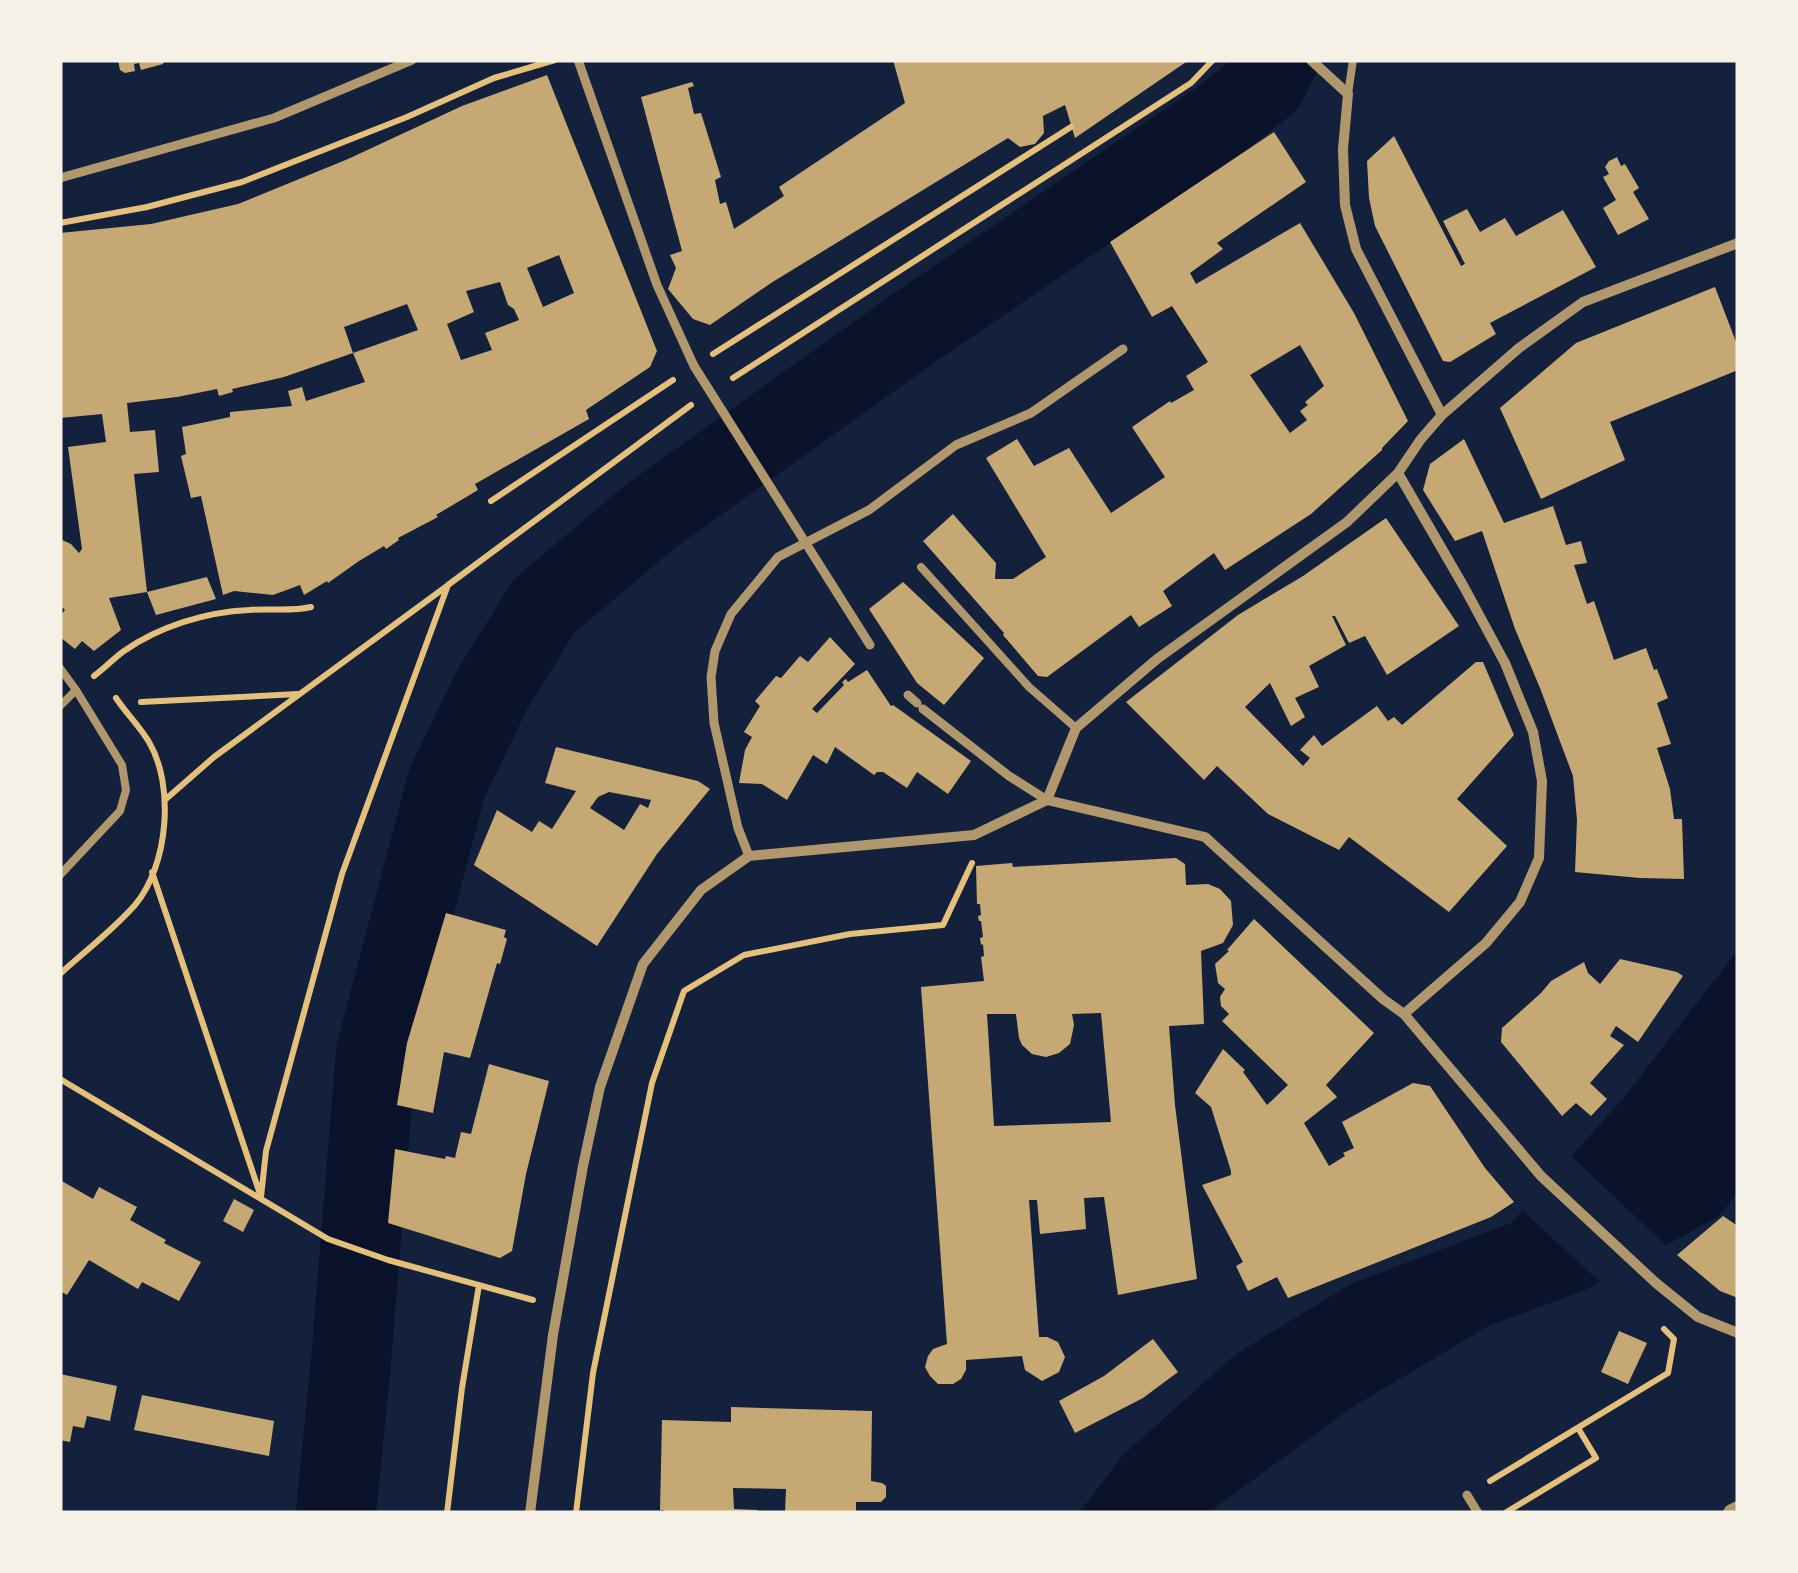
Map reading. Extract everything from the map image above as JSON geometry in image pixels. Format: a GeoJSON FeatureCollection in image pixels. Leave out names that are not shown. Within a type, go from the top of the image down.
{"type":"FeatureCollection","features":[{"type":"Feature","properties":{"kind":"street"},"geometry":{"type":"LineString","coordinates":[[60,178],[274,118],[412,60]]}},
{"type":"Feature","properties":{"kind":"street"},"geometry":{"type":"LineString","coordinates":[[578,60],[657,285],[694,366],[870,646]]}},
{"type":"Feature","properties":{"kind":"street"},"geometry":{"type":"LineString","coordinates":[[1312,60],[1348,94],[1345,205],[1356,248],[1442,415]]}},
{"type":"Feature","properties":{"kind":"street"},"geometry":{"type":"LineString","coordinates":[[530,1513],[553,1335],[600,1087],[643,964],[702,890],[749,856],[974,836],[1047,800],[1076,728],[1157,659],[1347,522],[1398,473],[1442,415],[1519,348],[1583,302],[1736,244]]}},
{"type":"Feature","properties":{"kind":"street"},"geometry":{"type":"LineString","coordinates":[[749,856],[738,828],[714,723],[711,677],[715,651],[732,614],[778,557],[869,510],[956,445],[1031,413],[1123,349]]}},
{"type":"Feature","properties":{"kind":"street"},"geometry":{"type":"LineString","coordinates":[[1398,473],[1504,663],[1533,732],[1542,781],[1539,858],[1520,902],[1486,942],[1404,1014]]}},
{"type":"Feature","properties":{"kind":"street"},"geometry":{"type":"LineString","coordinates":[[916,702],[1009,776],[1047,800],[1205,837],[1404,1014],[1541,1176],[1698,1317],[1738,1333]]}},
{"type":"Feature","properties":{"kind":"street"},"geometry":{"type":"LineString","coordinates":[[1467,1495],[1478,1513]]}},
{"type":"Feature","properties":{"kind":"lane"},"geometry":{"type":"LineString","coordinates":[[1348,94],[1353,60]]}},
{"type":"Feature","properties":{"kind":"lane"},"geometry":{"type":"LineString","coordinates":[[921,567],[1029,686],[1076,728]]}},
{"type":"Feature","properties":{"kind":"lane"},"geometry":{"type":"LineString","coordinates":[[60,668],[122,765],[126,790],[120,810],[60,875]]}},
{"type":"Feature","properties":{"kind":"lane"},"geometry":{"type":"LineString","coordinates":[[60,706],[76,690]]}},
{"type":"Feature","properties":{"kind":"path"},"geometry":{"type":"LineString","coordinates":[[60,223],[147,208],[242,182],[494,78],[555,60]]}},
{"type":"Feature","properties":{"kind":"path"},"geometry":{"type":"LineString","coordinates":[[728,381],[1191,84],[1213,60]]}},
{"type":"Feature","properties":{"kind":"path"},"geometry":{"type":"LineString","coordinates":[[490,501],[694,366],[1071,128]]}},
{"type":"Feature","properties":{"kind":"path"},"geometry":{"type":"LineString","coordinates":[[165,800],[214,757],[691,405]]}},
{"type":"Feature","properties":{"kind":"path"},"geometry":{"type":"LineString","coordinates":[[260,1197],[266,1151],[342,874],[448,585]]}},
{"type":"Feature","properties":{"kind":"path"},"geometry":{"type":"LineString","coordinates":[[76,690],[124,651],[156,632],[214,614],[311,607]]}},
{"type":"Feature","properties":{"kind":"path"},"geometry":{"type":"LineString","coordinates":[[140,702],[300,694]]}},
{"type":"Feature","properties":{"kind":"path"},"geometry":{"type":"LineString","coordinates":[[576,1513],[593,1373],[652,1084],[684,991],[744,955],[850,934],[943,925],[976,856],[974,836]]}},
{"type":"Feature","properties":{"kind":"path"},"geometry":{"type":"LineString","coordinates":[[152,872],[260,1197]]}},
{"type":"Feature","properties":{"kind":"path"},"geometry":{"type":"LineString","coordinates":[[60,1079],[328,1239],[388,1260],[558,1306]]}},
{"type":"Feature","properties":{"kind":"path"},"geometry":{"type":"LineString","coordinates":[[447,1513],[479,1285]]}},
{"type":"Feature","properties":{"kind":"path"},"geometry":{"type":"LineString","coordinates":[[1486,1484],[1668,1372],[1674,1339],[1662,1327]]}},
{"type":"Feature","properties":{"kind":"path"},"geometry":{"type":"LineString","coordinates":[[1505,1513],[1596,1458],[1578,1428]]}},
{"type":"Feature","properties":{"kind":"water"},"geometry":{"type":"Polygon","coordinates":[[[1738,950],[1738,1192],[1719,1216],[1585,1290],[1488,1326],[1351,1408],[1208,1513],[1079,1513],[1123,1455],[1236,1354],[1351,1284],[1511,1223],[1622,1100],[1738,950]]]}},
{"type":"Feature","properties":{"kind":"pier"},"geometry":{"type":"Polygon","coordinates":[[[1568,1153],[1670,1249],[1603,1285],[1519,1207],[1568,1153]]]}},
{"type":"Feature","properties":{"kind":"building"},"geometry":{"type":"Polygon","coordinates":[[[118,60],[165,60],[141,70],[139,63],[134,64],[135,71],[125,73],[118,60]]]}},
{"type":"Feature","properties":{"kind":"building"},"geometry":{"type":"Polygon","coordinates":[[[893,60],[1189,60],[1075,138],[1065,105],[1043,116],[1044,133],[1035,144],[1020,147],[1008,138],[771,283],[710,325],[693,319],[668,289],[676,268],[670,255],[682,251],[641,97],[692,82],[694,86],[688,88],[694,114],[701,113],[721,177],[715,180],[720,204],[726,202],[734,229],[784,196],[779,187],[905,103],[893,60]]]}},
{"type":"Feature","properties":{"kind":"building"},"geometry":{"type":"Polygon","coordinates":[[[547,75],[657,351],[650,367],[586,410],[589,419],[475,484],[478,490],[438,517],[328,583],[304,595],[300,585],[273,595],[234,591],[223,595],[201,496],[191,498],[181,456],[186,454],[182,427],[230,417],[230,412],[292,406],[288,391],[302,387],[306,401],[365,382],[353,353],[219,396],[217,389],[127,403],[130,432],[155,430],[159,472],[134,474],[147,592],[109,598],[121,630],[94,651],[82,641],[75,649],[60,637],[60,616],[65,610],[60,605],[60,539],[79,553],[82,549],[68,447],[106,442],[102,414],[60,418],[60,233],[151,224],[238,204],[462,106],[547,75]],[[559,255],[527,268],[543,307],[574,293],[559,255]],[[500,282],[466,291],[474,312],[447,324],[461,360],[492,350],[485,333],[519,320],[508,305],[500,282]],[[407,304],[344,327],[353,353],[418,330],[407,304]]]}},
{"type":"Feature","properties":{"kind":"building"},"geometry":{"type":"Polygon","coordinates":[[[1274,132],[1306,182],[1217,243],[1223,249],[1190,273],[1196,284],[1300,223],[1354,313],[1408,421],[1311,514],[1225,570],[1214,553],[1163,591],[1172,606],[1139,627],[1131,615],[1047,677],[1038,676],[923,541],[953,514],[996,563],[995,579],[1013,579],[1046,557],[986,458],[1017,439],[1034,466],[1069,448],[1111,513],[1165,477],[1132,427],[1194,390],[1186,376],[1208,362],[1172,306],[1152,317],[1110,242],[1274,132]],[[1300,345],[1250,375],[1290,433],[1307,420],[1300,411],[1324,386],[1300,345]]]}},
{"type":"Feature","properties":{"kind":"building"},"geometry":{"type":"Polygon","coordinates":[[[1394,136],[1461,266],[1465,264],[1443,221],[1467,209],[1480,232],[1505,218],[1516,236],[1563,210],[1596,267],[1490,323],[1496,334],[1450,362],[1443,361],[1375,226],[1367,161],[1394,136]]]}},
{"type":"Feature","properties":{"kind":"building"},"geometry":{"type":"Polygon","coordinates":[[[1617,157],[1639,188],[1633,192],[1649,219],[1618,235],[1603,208],[1616,200],[1603,177],[1609,174],[1605,167],[1609,161],[1617,157]]]}},
{"type":"Feature","properties":{"kind":"building"},"geometry":{"type":"Polygon","coordinates":[[[1715,287],[1738,347],[1738,370],[1610,422],[1625,460],[1541,499],[1500,408],[1576,343],[1715,287]]]}},
{"type":"Feature","properties":{"kind":"building"},"geometry":{"type":"Polygon","coordinates":[[[1464,439],[1504,523],[1553,506],[1566,545],[1581,541],[1587,563],[1574,565],[1587,604],[1594,601],[1614,660],[1646,648],[1654,670],[1657,669],[1668,698],[1657,703],[1671,744],[1657,748],[1670,789],[1674,819],[1682,819],[1684,879],[1575,872],[1577,820],[1573,776],[1515,629],[1482,531],[1455,541],[1423,490],[1430,464],[1464,439]]]}},
{"type":"Feature","properties":{"kind":"building"},"geometry":{"type":"Polygon","coordinates":[[[1386,518],[1459,626],[1387,675],[1365,636],[1349,643],[1332,616],[1346,645],[1309,666],[1319,687],[1295,698],[1305,717],[1291,726],[1270,683],[1245,707],[1303,766],[1310,758],[1300,750],[1314,735],[1322,746],[1377,706],[1388,721],[1394,717],[1402,725],[1476,662],[1483,662],[1514,735],[1457,799],[1507,846],[1449,912],[1349,837],[1339,850],[1268,814],[1217,766],[1204,780],[1126,702],[1238,615],[1303,576],[1386,518]]]}},
{"type":"Feature","properties":{"kind":"building"},"geometry":{"type":"Polygon","coordinates":[[[207,577],[216,599],[156,615],[147,592],[207,577]]]}},
{"type":"Feature","properties":{"kind":"building"},"geometry":{"type":"Polygon","coordinates":[[[903,582],[984,658],[944,705],[917,683],[869,609],[903,582]]]}},
{"type":"Feature","properties":{"kind":"building"},"geometry":{"type":"Polygon","coordinates":[[[830,637],[855,664],[812,709],[817,713],[844,685],[842,682],[867,670],[891,706],[971,761],[948,794],[917,772],[907,788],[883,772],[874,775],[835,747],[827,764],[813,755],[787,800],[762,784],[739,783],[745,750],[752,737],[744,732],[760,706],[755,701],[776,676],[781,678],[800,656],[808,662],[830,637]]]}},
{"type":"Feature","properties":{"kind":"building"},"geometry":{"type":"Polygon","coordinates":[[[556,747],[698,781],[710,789],[657,854],[597,946],[474,865],[497,810],[532,832],[539,821],[552,829],[576,791],[545,783],[556,747]],[[609,792],[598,797],[590,808],[624,830],[640,804],[648,808],[651,800],[609,792]]]}},
{"type":"Feature","properties":{"kind":"building"},"geometry":{"type":"Polygon","coordinates":[[[1176,858],[1185,864],[1186,885],[1208,884],[1220,889],[1231,901],[1233,925],[1223,943],[1201,951],[1204,1024],[1169,1026],[1197,1279],[1118,1295],[1104,1197],[1084,1198],[1086,1229],[1040,1234],[1037,1200],[1029,1200],[1039,1337],[1058,1342],[1065,1357],[1059,1372],[1042,1381],[1025,1370],[1022,1356],[966,1360],[961,1379],[953,1384],[938,1384],[925,1367],[933,1349],[947,1344],[921,987],[984,981],[976,866],[1012,863],[1013,867],[1176,858]],[[1101,1013],[1072,1014],[1070,1044],[1046,1057],[1032,1054],[1022,1045],[1016,1014],[987,1014],[994,1126],[1111,1122],[1101,1013]]]}},
{"type":"Feature","properties":{"kind":"building"},"geometry":{"type":"Polygon","coordinates":[[[446,913],[506,930],[507,939],[470,1058],[444,1052],[433,1113],[397,1105],[407,1043],[446,913]]]}},
{"type":"Feature","properties":{"kind":"building"},"geometry":{"type":"Polygon","coordinates":[[[1254,919],[1374,1033],[1326,1085],[1337,1097],[1304,1123],[1329,1166],[1354,1148],[1342,1122],[1413,1083],[1430,1086],[1485,1168],[1514,1202],[1491,1217],[1288,1298],[1277,1277],[1248,1291],[1236,1266],[1243,1262],[1202,1185],[1231,1175],[1231,1171],[1211,1107],[1195,1093],[1223,1049],[1245,1070],[1267,1105],[1288,1085],[1222,1021],[1229,1014],[1221,1006],[1220,997],[1225,989],[1218,983],[1215,964],[1254,919]]]}},
{"type":"Feature","properties":{"kind":"building"},"geometry":{"type":"Polygon","coordinates":[[[1620,959],[1683,976],[1638,1042],[1616,1026],[1610,1036],[1624,1045],[1590,1083],[1607,1099],[1591,1116],[1576,1103],[1562,1116],[1501,1042],[1502,1028],[1551,981],[1584,962],[1588,973],[1600,984],[1620,959]]]}},
{"type":"Feature","properties":{"kind":"building"},"geometry":{"type":"Polygon","coordinates":[[[489,1064],[549,1081],[512,1251],[500,1258],[388,1223],[395,1149],[455,1158],[461,1132],[471,1134],[489,1064]]]}},
{"type":"Feature","properties":{"kind":"building"},"geometry":{"type":"Polygon","coordinates":[[[60,1180],[93,1199],[99,1187],[137,1207],[130,1220],[201,1262],[179,1301],[142,1282],[138,1289],[89,1260],[67,1295],[60,1291],[60,1180]]]}},
{"type":"Feature","properties":{"kind":"building"},"geometry":{"type":"Polygon","coordinates":[[[234,1199],[254,1210],[243,1232],[223,1221],[234,1199]]]}},
{"type":"Feature","properties":{"kind":"building"},"geometry":{"type":"Polygon","coordinates":[[[1723,1216],[1738,1226],[1738,1298],[1720,1291],[1677,1255],[1723,1216]]]}},
{"type":"Feature","properties":{"kind":"building"},"geometry":{"type":"Polygon","coordinates":[[[1619,1331],[1647,1343],[1628,1384],[1601,1372],[1619,1331]]]}},
{"type":"Feature","properties":{"kind":"building"},"geometry":{"type":"Polygon","coordinates":[[[1153,1339],[1178,1372],[1143,1398],[1075,1433],[1059,1401],[1104,1376],[1153,1339]]]}},
{"type":"Feature","properties":{"kind":"building"},"geometry":{"type":"Polygon","coordinates":[[[60,1374],[117,1386],[110,1421],[87,1416],[84,1428],[73,1426],[70,1442],[60,1440],[60,1374]]]}},
{"type":"Feature","properties":{"kind":"building"},"geometry":{"type":"Polygon","coordinates":[[[142,1395],[274,1421],[269,1456],[134,1430],[142,1395]]]}},
{"type":"Feature","properties":{"kind":"building"},"geometry":{"type":"Polygon","coordinates":[[[731,1407],[872,1411],[871,1481],[886,1486],[886,1497],[881,1502],[856,1502],[856,1513],[785,1513],[786,1489],[733,1488],[734,1509],[758,1510],[757,1513],[663,1513],[662,1420],[731,1422],[731,1407]]]}},
{"type":"Feature","properties":{"kind":"waterway"},"geometry":{"type":"LineString","coordinates":[[336,1513],[376,1052],[447,783],[492,690],[544,606],[652,515],[914,328],[1217,122],[1267,83],[1278,60]]}}]}
